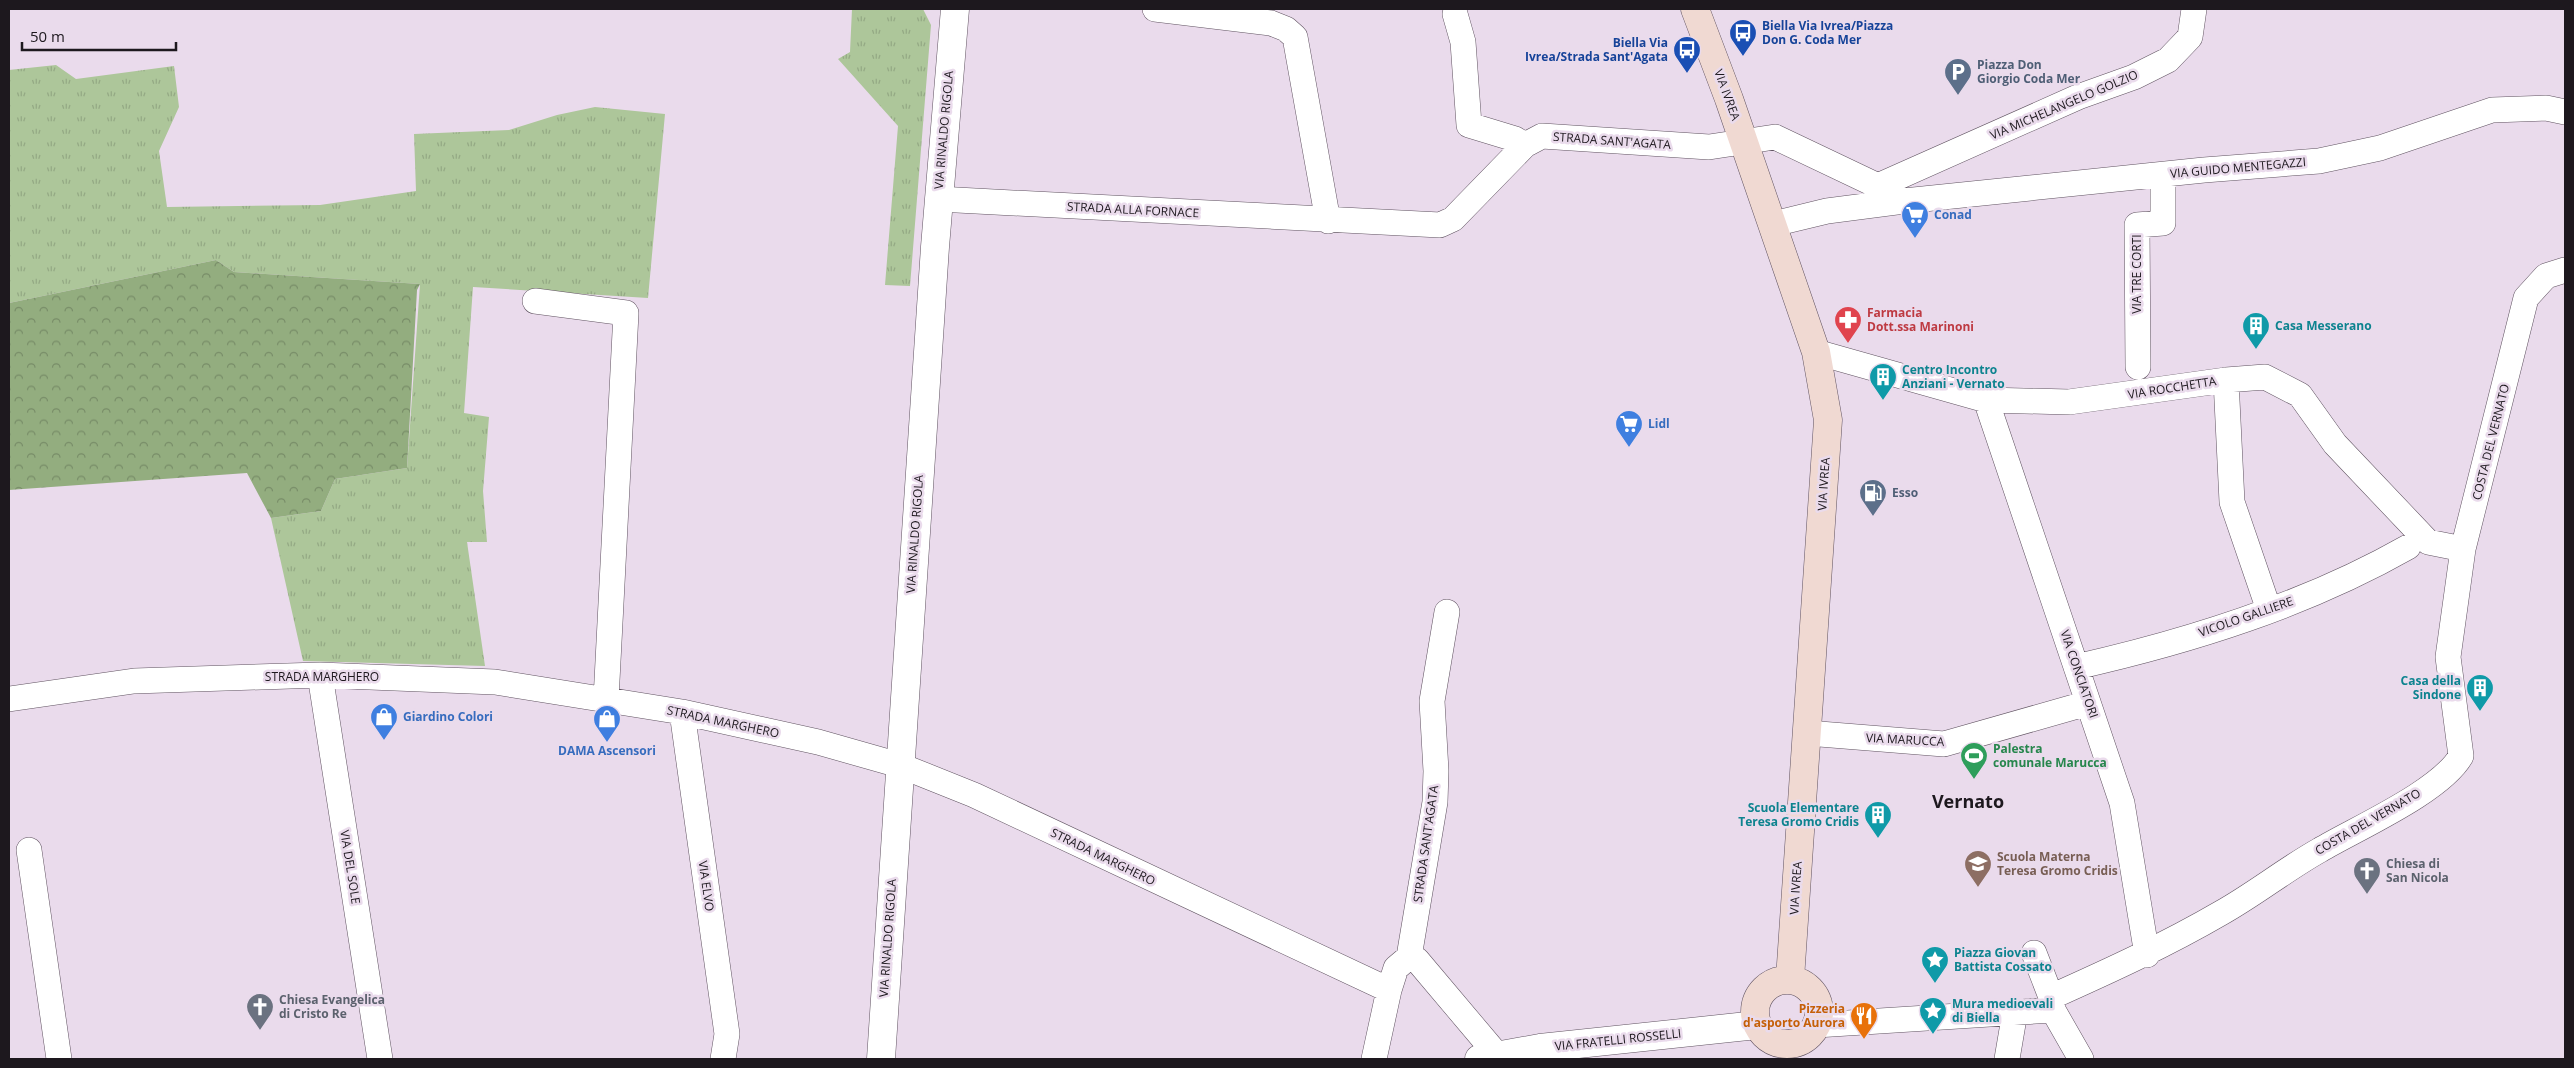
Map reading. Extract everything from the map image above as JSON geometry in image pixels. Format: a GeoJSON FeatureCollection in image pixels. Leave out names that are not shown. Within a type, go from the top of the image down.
{"type":"FeatureCollection","features":[{"type":"Feature","properties":{"kind":"main road","name":"VIA IVREA"},"geometry":{"type":"LineString","coordinates":[[1695,9],[1773,224],[1816,352],[1828,420],[1790,979]]}},
{"type":"Feature","properties":{"kind":"main road"},"geometry":{"type":"LineString","coordinates":[[1790,979],[1807,986],[1814,994],[1819,1014],[1816,1025],[1787,1052],[1769,1039],[1757,1025],[1754,1014],[1755,1003],[1760,992],[1768,985],[1779,980],[1790,979]]}},
{"type":"Feature","properties":{"kind":"street","name":"VIA RINALDO RIGOLA"},"geometry":{"type":"LineString","coordinates":[[881,1059],[938,199],[955,9]]}},
{"type":"Feature","properties":{"kind":"street"},"geometry":{"type":"LineString","coordinates":[[1155,9],[1271,23],[1286,29],[1295,37],[1328,221]]}},
{"type":"Feature","properties":{"kind":"street","name":"VIA MICHELANGELO GOLZIO"},"geometry":{"type":"LineString","coordinates":[[1867,181],[2078,97],[2134,78],[2168,60],[2190,37],[2194,9]]}},
{"type":"Feature","properties":{"kind":"street"},"geometry":{"type":"LineString","coordinates":[[1455,14],[1463,42],[1469,125],[1515,138],[1525,145]]}},
{"type":"Feature","properties":{"kind":"street","name":"VIA GUIDO MENTEGAZZI"},"geometry":{"type":"LineString","coordinates":[[1773,224],[1827,211],[1904,201],[2319,160],[2380,148],[2492,110],[2546,108],[2565,112]]}},
{"type":"Feature","properties":{"kind":"street","name":"STRADA SANT'AGATA"},"geometry":{"type":"LineString","coordinates":[[1424,226],[1440,225],[1453,218],[1525,145],[1542,136],[1709,147],[1744,142]]}},
{"type":"Feature","properties":{"kind":"street"},"geometry":{"type":"LineString","coordinates":[[1744,142],[1775,138],[1867,181],[1904,201]]}},
{"type":"Feature","properties":{"kind":"street","name":"VIA TRE CORTI"},"geometry":{"type":"LineString","coordinates":[[2138,381],[2137,225],[2163,223],[2163,175]]}},
{"type":"Feature","properties":{"kind":"street"},"geometry":{"type":"LineString","coordinates":[[1827,211],[1867,181]]}},
{"type":"Feature","properties":{"kind":"street","name":"STRADA ALLA FORNACE"},"geometry":{"type":"LineString","coordinates":[[938,199],[1424,226]]}},
{"type":"Feature","properties":{"kind":"street","name":"COSTA DEL VERNATO"},"geometry":{"type":"LineString","coordinates":[[2052,1004],[2147,955],[2222,913],[2318,851],[2407,802],[2453,769],[2461,756],[2448,657],[2463,549],[2526,298],[2546,276],[2565,270]]}},
{"type":"Feature","properties":{"kind":"street"},"geometry":{"type":"LineString","coordinates":[[535,301],[626,314],[606,700]]}},
{"type":"Feature","properties":{"kind":"street","name":"VIA ROCCHETTA"},"geometry":{"type":"LineString","coordinates":[[1816,352],[1986,400],[2069,402],[2138,381],[2226,380],[2265,377],[2300,395],[2335,444],[2428,542],[2463,549]]}},
{"type":"Feature","properties":{"kind":"street"},"geometry":{"type":"LineString","coordinates":[[2226,380],[2232,502],[2269,610]]}},
{"type":"Feature","properties":{"kind":"street","name":"VIA CONCIATORI"},"geometry":{"type":"LineString","coordinates":[[1986,400],[2122,803],[2147,955]]}},
{"type":"Feature","properties":{"kind":"street","name":"VICOLO GALLIERE"},"geometry":{"type":"LineString","coordinates":[[2076,667],[2149,650],[2269,610],[2331,587],[2408,547]]}},
{"type":"Feature","properties":{"kind":"street","name":"STRADA SANT'AGATA"},"geometry":{"type":"LineString","coordinates":[[1409,957],[1435,802],[1436,770],[1432,701],[1447,612]]}},
{"type":"Feature","properties":{"kind":"street","name":"STRADA MARGHERO"},"geometry":{"type":"LineString","coordinates":[[9,699],[134,681],[320,675],[496,682],[682,712],[818,742],[899,766],[974,795],[1389,990]]}},
{"type":"Feature","properties":{"kind":"street","name":"VIA DEL SOLE"},"geometry":{"type":"LineString","coordinates":[[320,675],[380,1059]]}},
{"type":"Feature","properties":{"kind":"street","name":"VIA MARUCCA"},"geometry":{"type":"LineString","coordinates":[[1807,733],[1944,744],[2088,703]]}},
{"type":"Feature","properties":{"kind":"street","name":"VIA ELVO"},"geometry":{"type":"LineString","coordinates":[[682,712],[727,1034],[723,1059]]}},
{"type":"Feature","properties":{"kind":"street"},"geometry":{"type":"LineString","coordinates":[[29,850],[59,1059]]}},
{"type":"Feature","properties":{"kind":"street"},"geometry":{"type":"LineString","coordinates":[[2034,953],[2052,1004],[2081,1059]]}},
{"type":"Feature","properties":{"kind":"street"},"geometry":{"type":"LineString","coordinates":[[1374,1059],[1389,990],[1396,968],[1409,957],[1417,960],[1489,1058]]}},
{"type":"Feature","properties":{"kind":"street"},"geometry":{"type":"LineString","coordinates":[[1816,1025],[2015,1012],[2052,1004]]}},
{"type":"Feature","properties":{"kind":"street"},"geometry":{"type":"LineString","coordinates":[[2007,1059],[2015,1012]]}},
{"type":"Feature","properties":{"kind":"street","name":"VIA FRATELLI ROSSELLI"},"geometry":{"type":"LineString","coordinates":[[1489,1058],[1540,1048],[1757,1025]]}},
{"type":"Feature","properties":{"kind":"green space"},"geometry":{"type":"Polygon","coordinates":[[[852,9],[923,9],[931,25],[910,286],[885,285],[898,126],[838,59],[850,52],[852,9]]]}},
{"type":"Feature","properties":{"kind":"green space"},"geometry":{"type":"Polygon","coordinates":[[[56,65],[76,79],[174,66],[179,107],[159,151],[167,207],[320,205],[416,191],[414,134],[509,130],[557,115],[595,107],[665,114],[648,298],[473,287],[464,413],[489,417],[483,491],[487,542],[467,542],[485,666],[303,661],[271,518],[321,511],[335,479],[407,468],[420,284],[234,272],[216,260],[9,303],[9,70],[56,65]]]}},
{"type":"Feature","properties":{"kind":"green space"},"geometry":{"type":"Polygon","coordinates":[[[216,260],[234,272],[420,284],[417,290],[407,468],[335,479],[321,511],[271,518],[247,473],[9,490],[9,303],[216,260]]]}},
{"type":"Feature","properties":{"kind":"place","name":"Biella Via Ivrea/Piazza Don G. Coda Mer"},"geometry":{"type":"Point","coordinates":[1743,57]}},
{"type":"Feature","properties":{"kind":"place","name":"Biella Via Ivrea/Strada Sant'Agata"},"geometry":{"type":"Point","coordinates":[1687,74]}},
{"type":"Feature","properties":{"kind":"place","name":"Piazza Don Giorgio Coda Mer"},"geometry":{"type":"Point","coordinates":[1958,96]}},
{"type":"Feature","properties":{"kind":"place","name":"Conad"},"geometry":{"type":"Point","coordinates":[1915,239]}},
{"type":"Feature","properties":{"kind":"place","name":"Farmacia Dott.ssa Marinoni"},"geometry":{"type":"Point","coordinates":[1848,344]}},
{"type":"Feature","properties":{"kind":"place","name":"Casa Messerano"},"geometry":{"type":"Point","coordinates":[2256,350]}},
{"type":"Feature","properties":{"kind":"place","name":"Centro Incontro Anziani - Vernato"},"geometry":{"type":"Point","coordinates":[1883,401]}},
{"type":"Feature","properties":{"kind":"place","name":"Lidl"},"geometry":{"type":"Point","coordinates":[1629,448]}},
{"type":"Feature","properties":{"kind":"place","name":"Esso"},"geometry":{"type":"Point","coordinates":[1873,517]}},
{"type":"Feature","properties":{"kind":"place","name":"Casa della Sindone"},"geometry":{"type":"Point","coordinates":[2480,712]}},
{"type":"Feature","properties":{"kind":"place","name":"Giardino Colori"},"geometry":{"type":"Point","coordinates":[384,741]}},
{"type":"Feature","properties":{"kind":"place","name":"DAMA Ascensori"},"geometry":{"type":"Point","coordinates":[607,743]}},
{"type":"Feature","properties":{"kind":"place","name":"Palestra comunale Marucca"},"geometry":{"type":"Point","coordinates":[1974,780]}},
{"type":"Feature","properties":{"kind":"place","name":"Scuola Elementare Teresa Gromo Cridis"},"geometry":{"type":"Point","coordinates":[1878,839]}},
{"type":"Feature","properties":{"kind":"place","name":"Scuola Materna Teresa Gromo Cridis"},"geometry":{"type":"Point","coordinates":[1978,888]}},
{"type":"Feature","properties":{"kind":"place","name":"Chiesa di San Nicola"},"geometry":{"type":"Point","coordinates":[2367,895]}},
{"type":"Feature","properties":{"kind":"place","name":"Piazza Giovan Battista Cossato"},"geometry":{"type":"Point","coordinates":[1935,984]}},
{"type":"Feature","properties":{"kind":"place","name":"Chiesa Evangelica di Cristo Re"},"geometry":{"type":"Point","coordinates":[260,1031]}},
{"type":"Feature","properties":{"kind":"place","name":"Mura medioevali di Biella"},"geometry":{"type":"Point","coordinates":[1933,1035]}},
{"type":"Feature","properties":{"kind":"place","name":"Pizzeria d'asporto Aurora"},"geometry":{"type":"Point","coordinates":[1864,1040]}},
{"type":"Feature","properties":{"kind":"district","name":"Vernato"},"geometry":{"type":"Point","coordinates":[1968,802]}}]}
